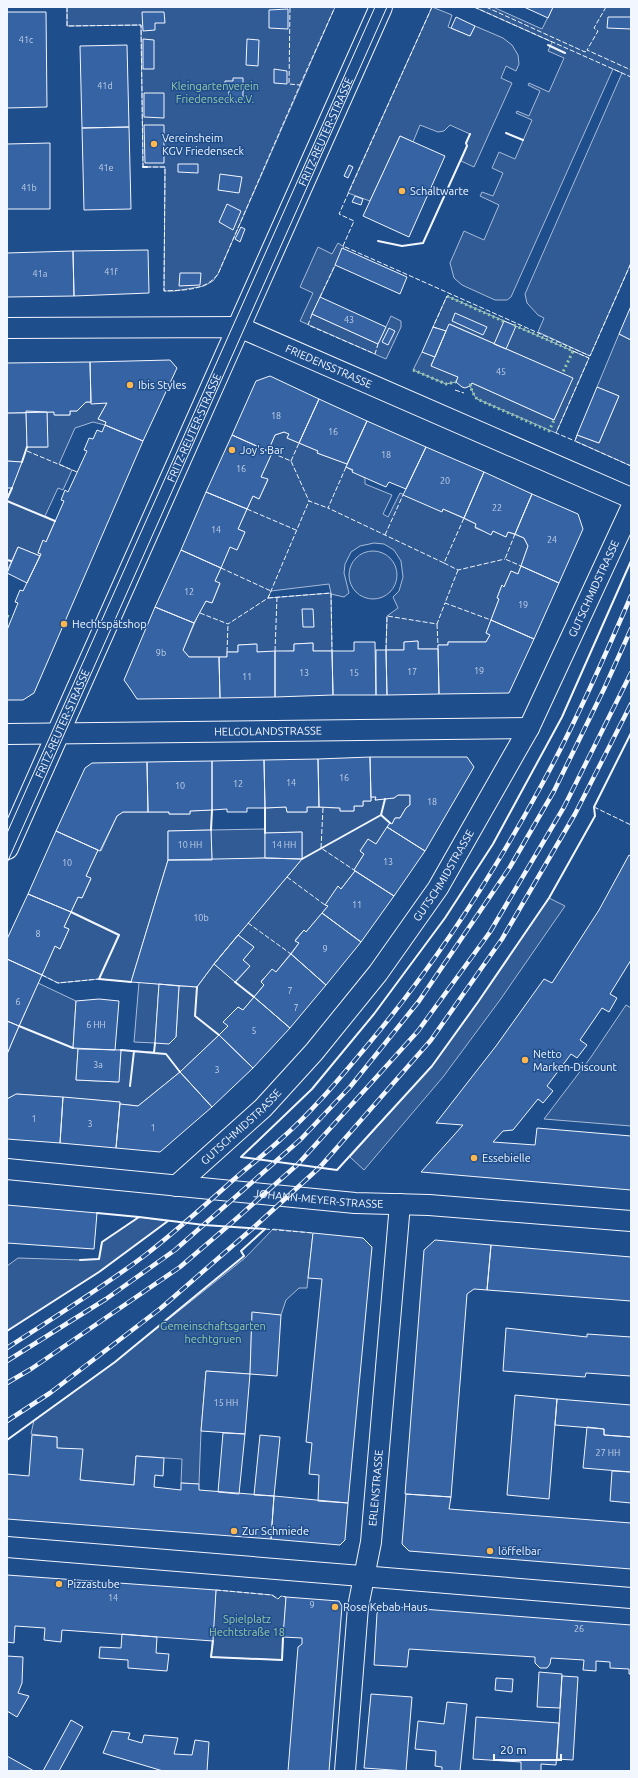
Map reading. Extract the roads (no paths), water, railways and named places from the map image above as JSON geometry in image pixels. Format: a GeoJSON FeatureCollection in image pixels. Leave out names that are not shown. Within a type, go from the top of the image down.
{"type":"FeatureCollection","features":[{"type":"Feature","properties":{"kind":"main road","name":"FRITZ-REUTER-STRASSE"},"geometry":{"type":"LineString","coordinates":[[7,848],[381,7]]}},
{"type":"Feature","properties":{"kind":"street","name":"FRIEDENSSTRASSE"},"geometry":{"type":"LineString","coordinates":[[7,328],[239,327],[631,498]]}},
{"type":"Feature","properties":{"kind":"street","name":"GUTSCHMIDSTRASSE"},"geometry":{"type":"LineString","coordinates":[[176,1186],[262,1108],[314,1052],[378,973],[438,888],[529,728],[631,508]]}},
{"type":"Feature","properties":{"kind":"street","name":"HELGOLANDSTRASSE"},"geometry":{"type":"LineString","coordinates":[[7,734],[529,728]]}},
{"type":"Feature","properties":{"kind":"street","name":"JOHANN-MEYER-STRASSE"},"geometry":{"type":"LineString","coordinates":[[7,1168],[355,1203],[400,1204],[631,1221]]}},
{"type":"Feature","properties":{"kind":"street","name":"ERLENSTRASSE"},"geometry":{"type":"LineString","coordinates":[[345,1771],[358,1607],[371,1542],[400,1204]]}},
{"type":"Feature","properties":{"kind":"street"},"geometry":{"type":"LineString","coordinates":[[7,1547],[631,1598]]}},
{"type":"Feature","properties":{"kind":"tram line"},"geometry":{"type":"LineString","coordinates":[[7,833],[375,7]]}},
{"type":"Feature","properties":{"kind":"tram line"},"geometry":{"type":"LineString","coordinates":[[7,863],[387,7]]}},
{"type":"Feature","properties":{"kind":"railway"},"geometry":{"type":"LineString","coordinates":[[7,1348],[110,1280],[144,1256],[177,1229],[304,1118],[366,1047],[415,985],[460,921],[482,888],[522,820],[577,716],[631,596]]}},
{"type":"Feature","properties":{"kind":"railway"},"geometry":{"type":"LineString","coordinates":[[7,1361],[106,1299],[175,1250],[301,1139],[350,1087],[419,1001],[510,867],[554,791],[604,689],[631,629]]}},
{"type":"Feature","properties":{"kind":"railway"},"geometry":{"type":"LineString","coordinates":[[7,1383],[31,1369],[180,1267],[228,1226],[298,1164],[418,1031],[490,932],[564,807],[631,673]]}},
{"type":"Feature","properties":{"kind":"railway"},"geometry":{"type":"LineString","coordinates":[[7,1421],[50,1393],[161,1308],[253,1228],[320,1167],[431,1040],[502,939],[575,814],[631,704]]}},
{"type":"Feature","properties":{"kind":"place","name":"Vereinsheim KGV Friedenseck"},"geometry":{"type":"Point","coordinates":[154,144]}},
{"type":"Feature","properties":{"kind":"place","name":"Schaltwarte"},"geometry":{"type":"Point","coordinates":[402,191]}},
{"type":"Feature","properties":{"kind":"place","name":"Ibis Styles"},"geometry":{"type":"Point","coordinates":[130,385]}},
{"type":"Feature","properties":{"kind":"place","name":"Joy's Bar"},"geometry":{"type":"Point","coordinates":[232,450]}},
{"type":"Feature","properties":{"kind":"place","name":"Hechtspätshop"},"geometry":{"type":"Point","coordinates":[64,624]}},
{"type":"Feature","properties":{"kind":"place","name":"Netto Marken-Discount"},"geometry":{"type":"Point","coordinates":[525,1060]}},
{"type":"Feature","properties":{"kind":"place","name":"Essebielle"},"geometry":{"type":"Point","coordinates":[474,1158]}},
{"type":"Feature","properties":{"kind":"place","name":"Zur Schmiede"},"geometry":{"type":"Point","coordinates":[234,1531]}},
{"type":"Feature","properties":{"kind":"place","name":"löffelbar"},"geometry":{"type":"Point","coordinates":[490,1551]}},
{"type":"Feature","properties":{"kind":"place","name":"Pizzastube"},"geometry":{"type":"Point","coordinates":[59,1584]}},
{"type":"Feature","properties":{"kind":"place","name":"Rose Kebab Haus"},"geometry":{"type":"Point","coordinates":[335,1607]}},
{"type":"Feature","properties":{"kind":"park label","name":"Kleingartenverein Friedenseck e.V."},"geometry":{"type":"Point","coordinates":[215,92]}},
{"type":"Feature","properties":{"kind":"park label","name":"Gemeinschaftsgarten hechtgruen"},"geometry":{"type":"Point","coordinates":[213,1332]}},
{"type":"Feature","properties":{"kind":"park label","name":"Spielplatz Hechtstraße 18"},"geometry":{"type":"Point","coordinates":[247,1625]}}]}
